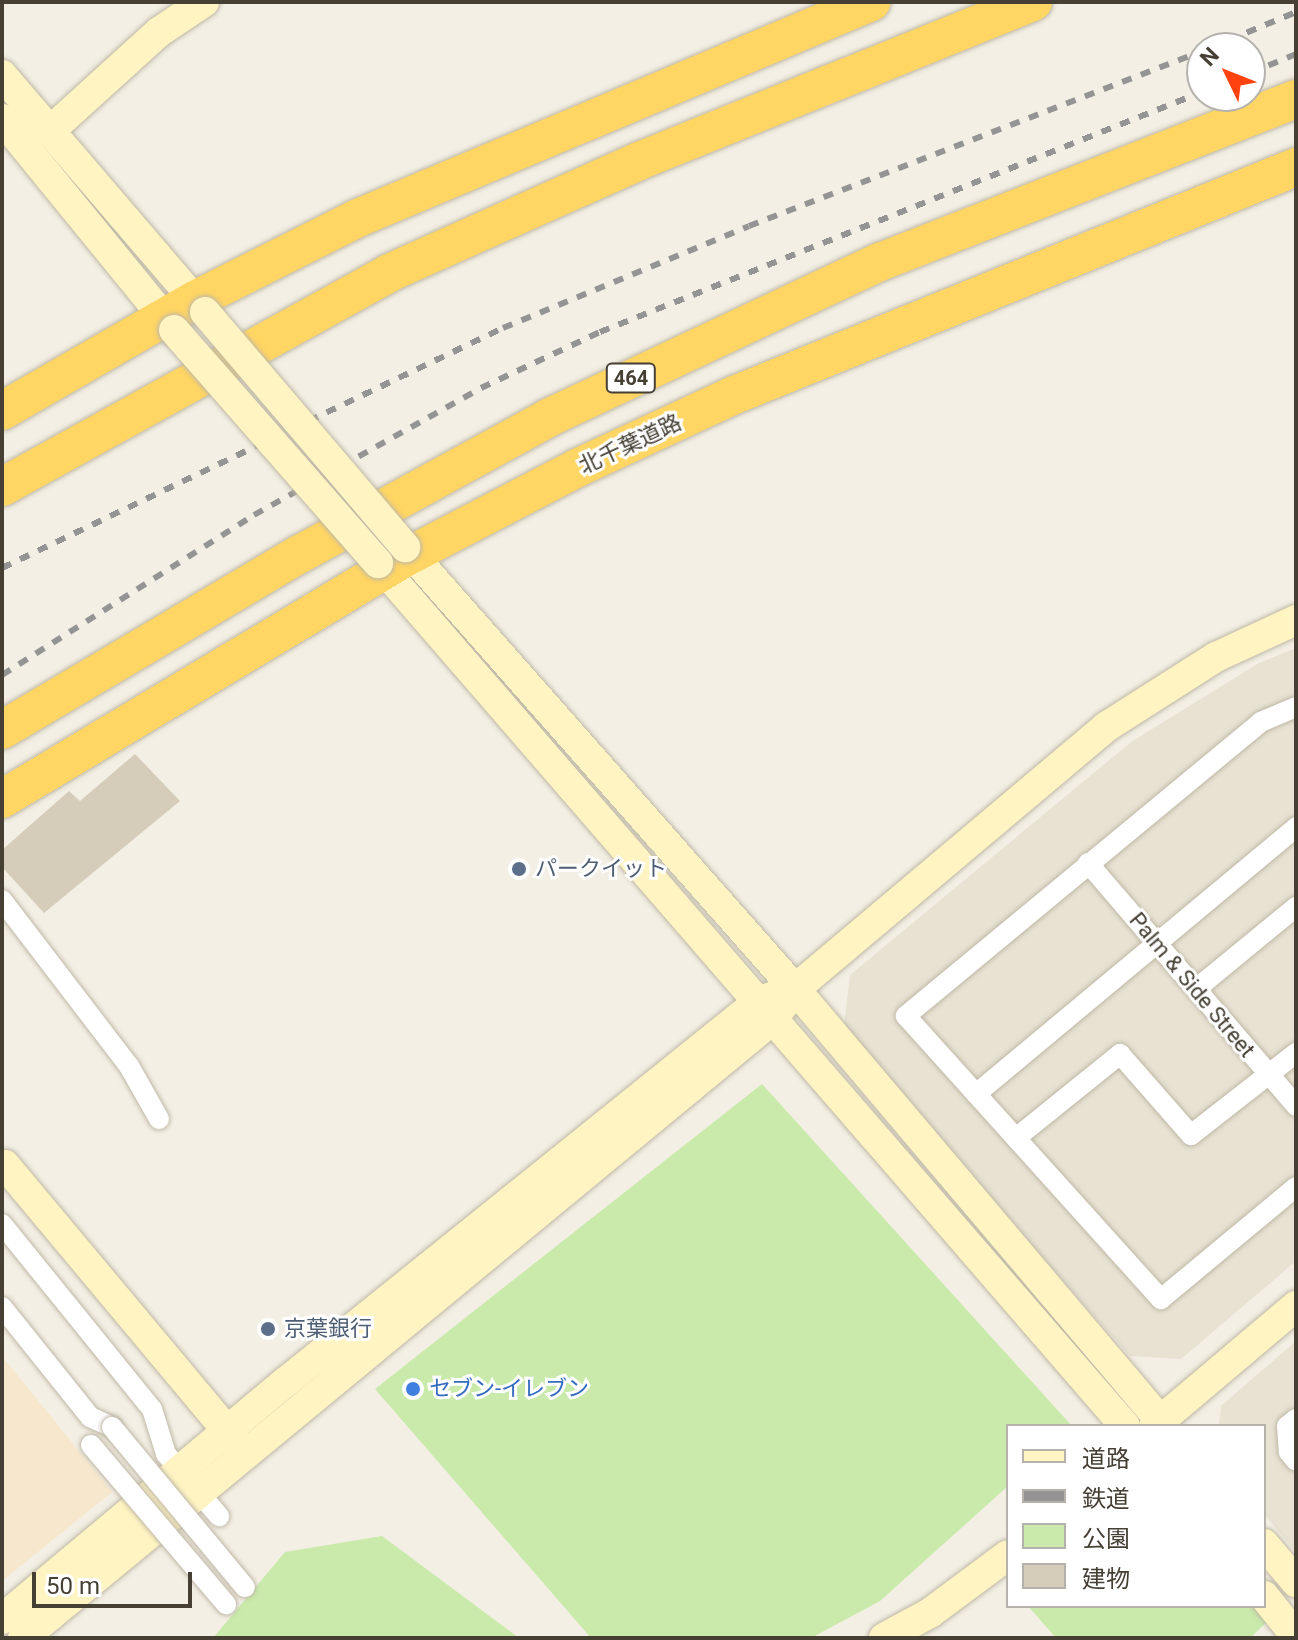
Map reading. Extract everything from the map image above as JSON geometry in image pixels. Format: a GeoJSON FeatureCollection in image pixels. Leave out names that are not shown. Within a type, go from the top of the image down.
{"type":"FeatureCollection","features":[{"type":"Feature","properties":{"kind":"highway"},"geometry":{"type":"LineString","coordinates":[[2,411],[185,315],[358,218],[871,2]]}},
{"type":"Feature","properties":{"kind":"highway"},"geometry":{"type":"LineString","coordinates":[[2,487],[389,273],[639,161],[1033,2]]}},
{"type":"Feature","properties":{"kind":"highway","name":"464"},"geometry":{"type":"LineString","coordinates":[[2,730],[300,554],[550,417],[880,262],[1296,99]]}},
{"type":"Feature","properties":{"kind":"highway","name":"北千葉道路"},"geometry":{"type":"LineString","coordinates":[[2,799],[395,559],[577,468],[732,396],[1296,167]]}},
{"type":"Feature","properties":{"kind":"street"},"geometry":{"type":"LineString","coordinates":[[51,130],[159,32],[204,2]]}},
{"type":"Feature","properties":{"kind":"street"},"geometry":{"type":"LineString","coordinates":[[2,75],[51,130],[185,315]]}},
{"type":"Feature","properties":{"kind":"street"},"geometry":{"type":"LineString","coordinates":[[2,119],[185,315],[395,559],[765,1011],[1123,1424]]}},
{"type":"Feature","properties":{"kind":"street"},"geometry":{"type":"LineString","coordinates":[[395,559],[795,989],[1159,1424],[1296,1306]]}},
{"type":"Feature","properties":{"kind":"street"},"geometry":{"type":"LineString","coordinates":[[2,1619],[227,1430],[795,989],[1106,727],[1216,657],[1296,620]]}},
{"type":"Feature","properties":{"kind":"street"},"geometry":{"type":"LineString","coordinates":[[1296,707],[1261,722],[906,1016],[1161,1299],[1296,1187]]}},
{"type":"Feature","properties":{"kind":"street"},"geometry":{"type":"LineString","coordinates":[[976,1094],[1296,827]]}},
{"type":"Feature","properties":{"kind":"street","name":"Palm & Side Street"},"geometry":{"type":"LineString","coordinates":[[1088,863],[1296,1106]]}},
{"type":"Feature","properties":{"kind":"street"},"geometry":{"type":"LineString","coordinates":[[2,900],[129,1066],[159,1119]]}},
{"type":"Feature","properties":{"kind":"street"},"geometry":{"type":"LineString","coordinates":[[1196,989],[1296,907]]}},
{"type":"Feature","properties":{"kind":"street"},"geometry":{"type":"LineString","coordinates":[[23,1638],[246,1454],[765,1011]]}},
{"type":"Feature","properties":{"kind":"street"},"geometry":{"type":"LineString","coordinates":[[1016,1138],[1120,1054],[1191,1135],[1296,1053]]}},
{"type":"Feature","properties":{"kind":"street"},"geometry":{"type":"LineString","coordinates":[[5,1165],[246,1454]]}},
{"type":"Feature","properties":{"kind":"street"},"geometry":{"type":"LineString","coordinates":[[2,1224],[152,1409],[166,1454],[219,1516]]}},
{"type":"Feature","properties":{"kind":"street"},"geometry":{"type":"LineString","coordinates":[[2,1307],[90,1417],[112,1427],[245,1587],[226,1604],[91,1445],[90,1417]]}},
{"type":"Feature","properties":{"kind":"street"},"geometry":{"type":"LineString","coordinates":[[1296,1419],[1287,1426],[1289,1452],[1296,1461]]}},
{"type":"Feature","properties":{"kind":"street"},"geometry":{"type":"LineString","coordinates":[[1266,1546],[1296,1582]]}},
{"type":"Feature","properties":{"kind":"street"},"geometry":{"type":"LineString","coordinates":[[884,1638],[930,1613],[1006,1556]]}},
{"type":"Feature","properties":{"kind":"street"},"geometry":{"type":"LineString","coordinates":[[1266,1598],[1296,1636]]}},
{"type":"Feature","properties":{"kind":"shaded area"},"geometry":{"type":"Polygon","coordinates":[[[1296,648],[1296,1261],[1181,1359],[1130,1356],[843,1034],[850,975],[1131,742],[1259,663],[1296,648]]]}},
{"type":"Feature","properties":{"kind":"shaded area"},"geometry":{"type":"Polygon","coordinates":[[[1296,1341],[1296,1552],[1266,1516],[1266,1424],[1219,1424],[1221,1406],[1296,1341]]]}},
{"type":"Feature","properties":{"kind":"shaded area"},"geometry":{"type":"Polygon","coordinates":[[[2,1356],[112,1492],[2,1581],[2,1356]]]}},
{"type":"Feature","properties":{"kind":"green space"},"geometry":{"type":"Polygon","coordinates":[[[762,1084],[1070,1424],[1006,1424],[1006,1488],[880,1601],[811,1638],[591,1638],[375,1389],[762,1084]]]}},
{"type":"Feature","properties":{"kind":"green space"},"geometry":{"type":"Polygon","coordinates":[[[382,1536],[519,1638],[213,1638],[285,1552],[382,1536]]]}},
{"type":"Feature","properties":{"kind":"green space"},"geometry":{"type":"Polygon","coordinates":[[[1030,1608],[1255,1608],[1267,1622],[1250,1638],[1056,1638],[1030,1608]]]}},
{"type":"Feature","properties":{"kind":"building"},"geometry":{"type":"Polygon","coordinates":[[[135,754],[180,801],[44,913],[2,867],[2,850],[69,791],[80,801],[135,754]]]}},
{"type":"Feature","properties":{"kind":"railway"},"geometry":{"type":"LineString","coordinates":[[1248,32],[1296,12]]}},
{"type":"Feature","properties":{"kind":"railway"},"geometry":{"type":"LineString","coordinates":[[1266,66],[1296,54]]}},
{"type":"Feature","properties":{"kind":"railway"},"geometry":{"type":"LineString","coordinates":[[2,568],[503,328],[749,226],[1186,57]]}},
{"type":"Feature","properties":{"kind":"railway"},"geometry":{"type":"LineString","coordinates":[[2,675],[254,515],[481,388],[600,332],[1186,98]]}},
{"type":"Feature","properties":{"kind":"place","name":"パークイット"},"geometry":{"type":"Point","coordinates":[519,869]}},
{"type":"Feature","properties":{"kind":"place","name":"京葉銀行"},"geometry":{"type":"Point","coordinates":[268,1329]}},
{"type":"Feature","properties":{"kind":"place","name":"セブン-イレブン"},"geometry":{"type":"Point","coordinates":[413,1389]}}]}
